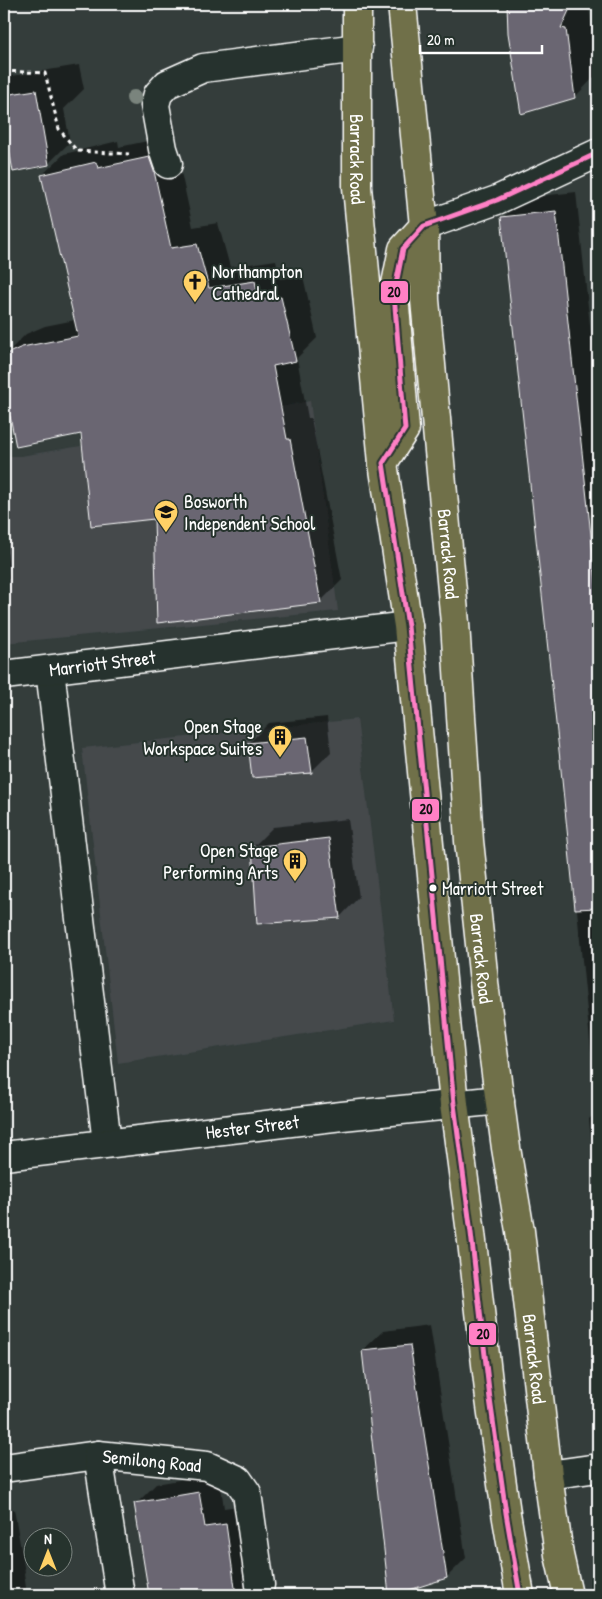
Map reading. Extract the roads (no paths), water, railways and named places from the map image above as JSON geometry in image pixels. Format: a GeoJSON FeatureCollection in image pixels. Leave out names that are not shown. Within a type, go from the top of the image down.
{"type":"FeatureCollection","features":[{"type":"Feature","properties":{"kind":"highway","name":"Barrack Road"},"geometry":{"type":"LineString","coordinates":[[357,4],[357,187],[383,463],[408,626],[454,1104],[490,1399],[520,1595]]}},
{"type":"Feature","properties":{"kind":"highway","name":"Barrack Road"},"geometry":{"type":"LineString","coordinates":[[402,4],[424,226],[425,300],[455,623],[470,841],[485,991],[520,1231],[548,1475],[559,1555],[568,1595]]}},
{"type":"Feature","properties":{"kind":"highway"},"geometry":{"type":"LineString","coordinates":[[383,463],[405,430],[394,294],[403,249],[424,226]]}},
{"type":"Feature","properties":{"kind":"street"},"geometry":{"type":"LineString","coordinates":[[165,157],[156,105],[158,94],[167,84],[203,68],[358,48]]}},
{"type":"Feature","properties":{"kind":"street"},"geometry":{"type":"LineString","coordinates":[[424,226],[497,200],[598,153]]}},
{"type":"Feature","properties":{"kind":"street","name":"Marriott Street"},"geometry":{"type":"LineString","coordinates":[[4,675],[408,626]]}},
{"type":"Feature","properties":{"kind":"street"},"geometry":{"type":"LineString","coordinates":[[50,670],[107,1144]]}},
{"type":"Feature","properties":{"kind":"street","name":"Hester Street"},"geometry":{"type":"LineString","coordinates":[[4,1156],[500,1100]]}},
{"type":"Feature","properties":{"kind":"street"},"geometry":{"type":"LineString","coordinates":[[4,1468],[98,1455]]}},
{"type":"Feature","properties":{"kind":"street","name":"Semilong Road"},"geometry":{"type":"LineString","coordinates":[[120,1595],[98,1455],[207,1466],[238,1480],[247,1493],[260,1585]]}},
{"type":"Feature","properties":{"kind":"street"},"geometry":{"type":"LineString","coordinates":[[548,1475],[598,1468]]}},
{"type":"Feature","properties":{"kind":"place","name":"Northampton Cathedral"},"geometry":{"type":"Point","coordinates":[195,303]}},
{"type":"Feature","properties":{"kind":"place","name":"Bosworth Independent School"},"geometry":{"type":"Point","coordinates":[166,533]}},
{"type":"Feature","properties":{"kind":"place","name":"Open Stage Workspace Suites"},"geometry":{"type":"Point","coordinates":[280,758]}},
{"type":"Feature","properties":{"kind":"place","name":"Open Stage Performing Arts"},"geometry":{"type":"Point","coordinates":[295,882]}},
{"type":"Feature","properties":{"kind":"place","name":"Marriott Street"},"geometry":{"type":"Point","coordinates":[433,888]}}]}
